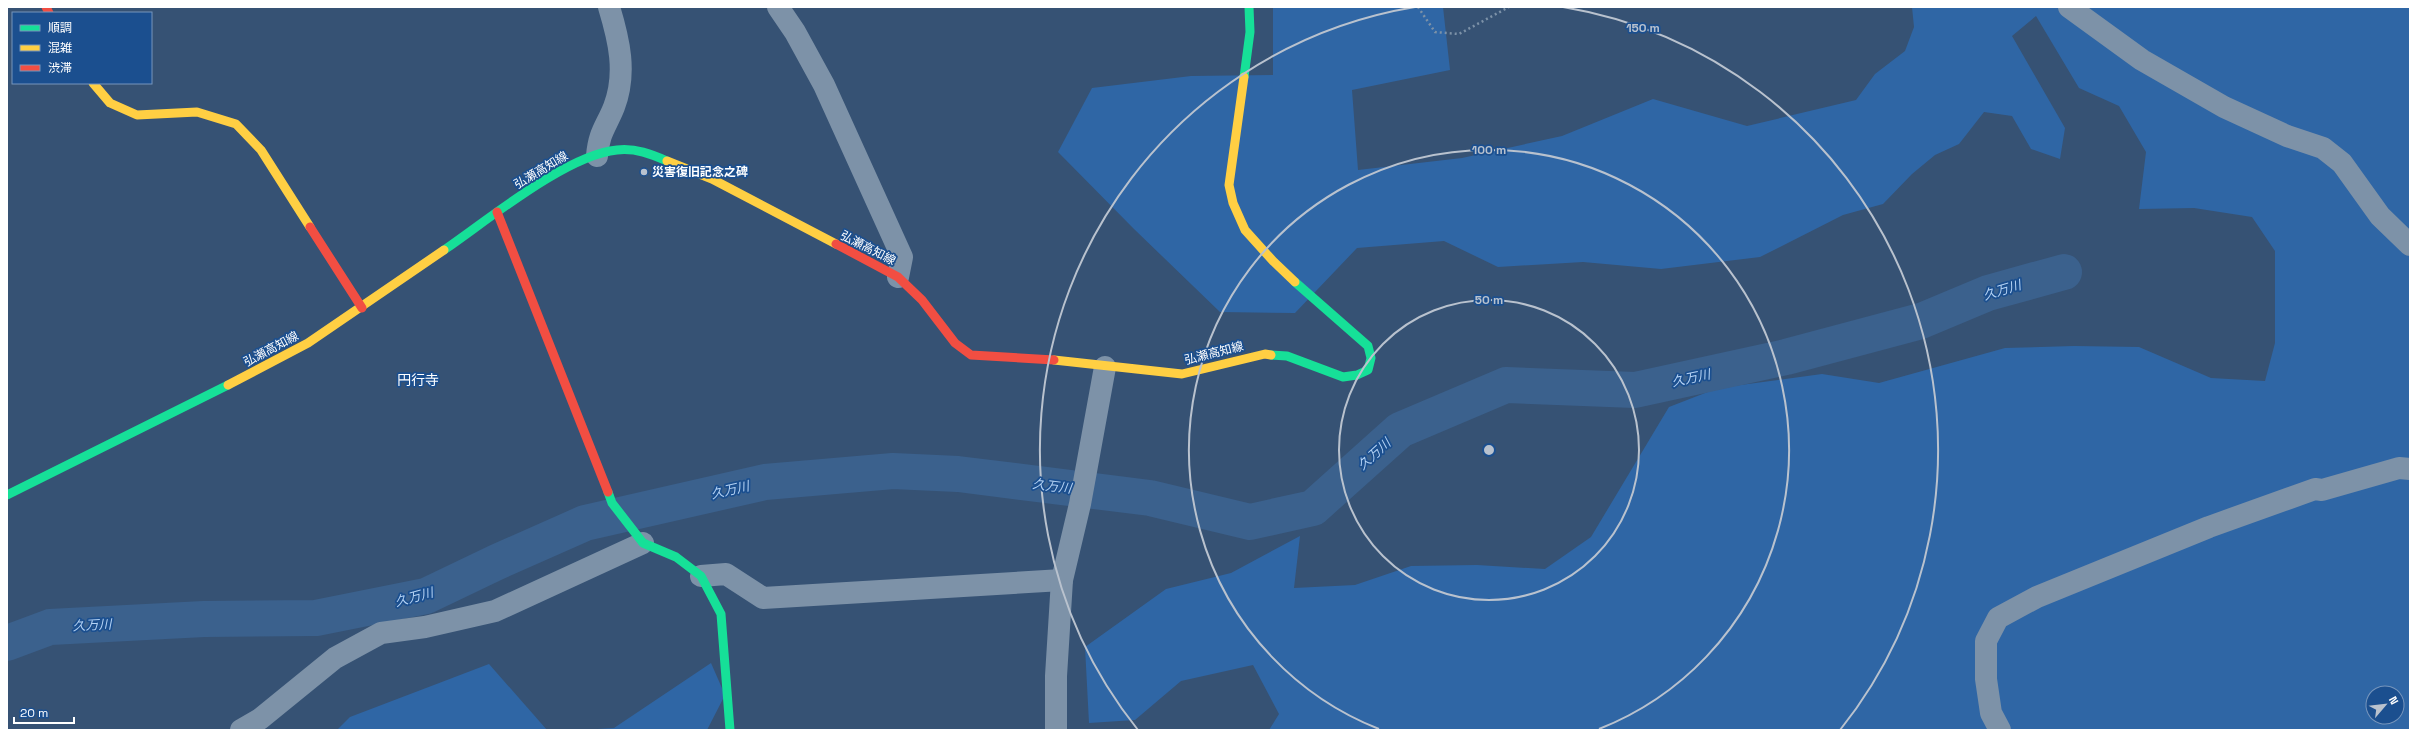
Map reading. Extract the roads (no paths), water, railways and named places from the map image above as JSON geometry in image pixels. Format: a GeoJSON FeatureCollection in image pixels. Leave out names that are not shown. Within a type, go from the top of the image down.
{"type":"FeatureCollection","features":[{"type":"Feature","properties":{"kind":"main road","name":"弘瀬高知線"},"geometry":{"type":"LineString","coordinates":[[7,495],[208,396],[308,343],[362,308],[497,212],[550,177],[579,161],[617,150],[644,151],[712,179],[898,277],[922,300],[955,343],[971,354],[995,358],[1068,361],[1105,367],[1182,374],[1265,354],[1286,356],[1343,377],[1357,375],[1368,370],[1371,358],[1368,346],[1263,250],[1245,230],[1234,208],[1229,185],[1250,32],[1249,7]]}},
{"type":"Feature","properties":{"kind":"main road"},"geometry":{"type":"LineString","coordinates":[[94,84],[110,103],[137,115],[197,112],[236,124],[261,150],[362,308]]}},
{"type":"Feature","properties":{"kind":"main road"},"geometry":{"type":"LineString","coordinates":[[497,212],[612,503],[643,543],[676,557],[701,576],[721,614],[730,730]]}},
{"type":"Feature","properties":{"kind":"street"},"geometry":{"type":"LineString","coordinates":[[597,156],[599,136],[614,106],[621,81],[618,37],[610,7]]}},
{"type":"Feature","properties":{"kind":"street"},"geometry":{"type":"LineString","coordinates":[[778,7],[824,85],[902,257],[898,277]]}},
{"type":"Feature","properties":{"kind":"street"},"geometry":{"type":"LineString","coordinates":[[2069,7],[2142,60],[2224,107],[2286,136],[2323,148],[2342,163],[2380,216],[2410,245]]}},
{"type":"Feature","properties":{"kind":"street"},"geometry":{"type":"LineString","coordinates":[[1056,730],[1056,676],[1062,580],[1080,504],[1105,367]]}},
{"type":"Feature","properties":{"kind":"street"},"geometry":{"type":"LineString","coordinates":[[2000,730],[1991,713],[1986,679],[1986,641],[1998,618],[2037,597],[2210,526],[2315,489],[2322,490],[2399,468],[2410,469]]}},
{"type":"Feature","properties":{"kind":"street"},"geometry":{"type":"LineString","coordinates":[[242,730],[260,719],[335,658],[381,633],[425,627],[495,611],[643,543]]}},
{"type":"Feature","properties":{"kind":"street"},"geometry":{"type":"LineString","coordinates":[[701,576],[726,574],[763,598],[1062,580]]}},
{"type":"Feature","properties":{"kind":"waterway","name":"久万川"},"geometry":{"type":"LineString","coordinates":[[7,643],[50,627],[204,619],[316,618],[426,596],[497,562],[585,523],[765,482],[893,471],[958,474],[1150,498],[1250,522],[1313,508],[1400,430],[1506,385],[1635,390],[1786,357],[1921,321],[1988,293],[2064,272]]}},
{"type":"Feature","properties":{"kind":"place","name":"災害復旧記念之碑"},"geometry":{"type":"Point","coordinates":[644,172]}},
{"type":"Feature","properties":{"kind":"district","name":"円行寺"},"geometry":{"type":"Point","coordinates":[418,380]}}]}
